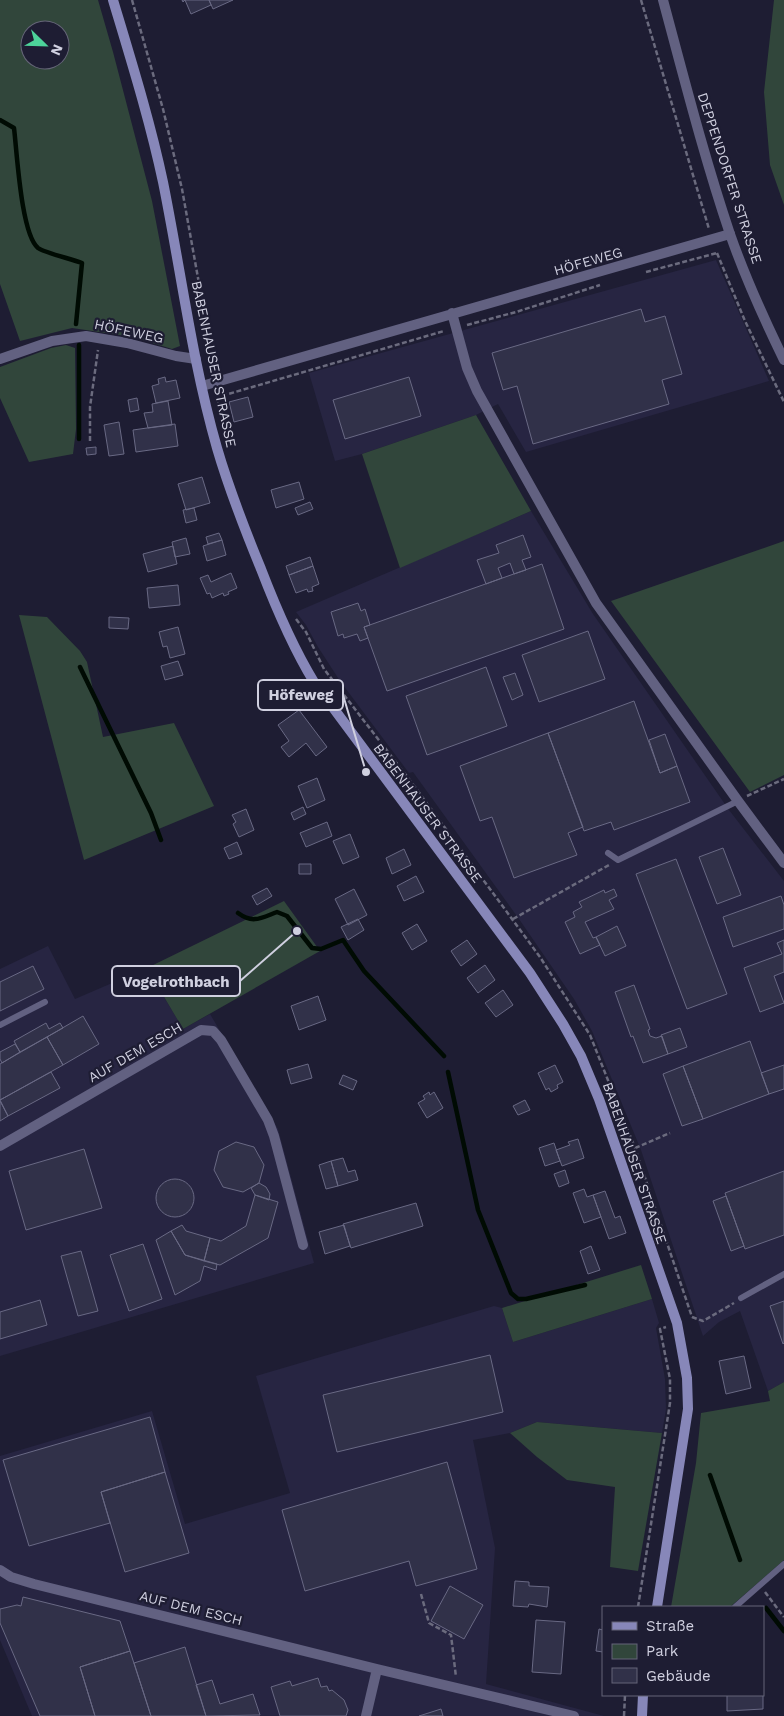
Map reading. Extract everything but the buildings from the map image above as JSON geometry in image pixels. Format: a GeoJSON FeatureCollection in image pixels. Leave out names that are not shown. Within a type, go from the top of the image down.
{"type":"FeatureCollection","features":[{"type":"Feature","properties":{"kind":"main road","name":"BABENHAUSER STRASSE"},"geometry":{"type":"LineString","coordinates":[[113,0],[163,182],[196,359],[218,449],[244,528],[280,618],[300,660],[337,715],[530,973],[564,1024],[581,1056],[599,1099],[677,1323],[687,1378],[688,1409],[657,1606]]}},
{"type":"Feature","properties":{"kind":"main road"},"geometry":{"type":"LineString","coordinates":[[642,1716],[643,1696]]}},
{"type":"Feature","properties":{"kind":"street","name":"DEPPENDORFER STRASSE"},"geometry":{"type":"LineString","coordinates":[[662,0],[693,113],[730,234],[762,316],[784,360]]}},
{"type":"Feature","properties":{"kind":"street","name":"HÖFEWEG"},"geometry":{"type":"LineString","coordinates":[[202,386],[730,234]]}},
{"type":"Feature","properties":{"kind":"street"},"geometry":{"type":"LineString","coordinates":[[452,313],[467,368],[477,391],[596,603],[784,863]]}},
{"type":"Feature","properties":{"kind":"street","name":"HÖFEWEG"},"geometry":{"type":"LineString","coordinates":[[0,359],[52,341],[86,336],[127,342],[176,356],[196,359]]}},
{"type":"Feature","properties":{"kind":"street","name":"AUF DEM ESCH"},"geometry":{"type":"LineString","coordinates":[[0,1146],[201,1030],[213,1031],[221,1040],[268,1120],[303,1245]]}},
{"type":"Feature","properties":{"kind":"street","name":"AUF DEM ESCH"},"geometry":{"type":"LineString","coordinates":[[0,1570],[11,1577],[34,1584],[574,1716]]}},
{"type":"Feature","properties":{"kind":"street"},"geometry":{"type":"LineString","coordinates":[[366,1716],[377,1669]]}},
{"type":"Feature","properties":{"kind":"lane"},"geometry":{"type":"LineString","coordinates":[[608,853],[618,860],[738,801]]}},
{"type":"Feature","properties":{"kind":"lane"},"geometry":{"type":"LineString","coordinates":[[0,1025],[45,1002]]}},
{"type":"Feature","properties":{"kind":"lane"},"geometry":{"type":"LineString","coordinates":[[741,1298],[784,1274]]}},
{"type":"Feature","properties":{"kind":"lane"},"geometry":{"type":"LineString","coordinates":[[736,1606],[784,1564]]}},
{"type":"Feature","properties":{"kind":"path"},"geometry":{"type":"LineString","coordinates":[[132,0],[163,109],[182,189],[210,339],[206,356]]}},
{"type":"Feature","properties":{"kind":"path"},"geometry":{"type":"LineString","coordinates":[[641,0],[709,227]]}},
{"type":"Feature","properties":{"kind":"path"},"geometry":{"type":"LineString","coordinates":[[637,274],[717,253],[745,322],[784,402]]}},
{"type":"Feature","properties":{"kind":"path"},"geometry":{"type":"LineString","coordinates":[[478,323],[609,282]]}},
{"type":"Feature","properties":{"kind":"path"},"geometry":{"type":"LineString","coordinates":[[217,402],[225,395],[439,332]]}},
{"type":"Feature","properties":{"kind":"path"},"geometry":{"type":"LineString","coordinates":[[90,441],[91,399],[100,338]]}},
{"type":"Feature","properties":{"kind":"path"},"geometry":{"type":"LineString","coordinates":[[738,801],[784,779]]}},
{"type":"Feature","properties":{"kind":"path"},"geometry":{"type":"LineString","coordinates":[[513,919],[618,860]]}},
{"type":"Feature","properties":{"kind":"path"},"geometry":{"type":"LineString","coordinates":[[635,1148],[670,1133]]}},
{"type":"Feature","properties":{"kind":"path"},"geometry":{"type":"LineString","coordinates":[[692,1317],[703,1321],[741,1298]]}},
{"type":"Feature","properties":{"kind":"path"},"geometry":{"type":"LineString","coordinates":[[638,1606],[670,1403],[670,1380],[660,1330]]}},
{"type":"Feature","properties":{"kind":"path"},"geometry":{"type":"LineString","coordinates":[[760,1586],[784,1617]]}},
{"type":"Feature","properties":{"kind":"path"},"geometry":{"type":"LineString","coordinates":[[421,1594],[429,1623],[450,1635],[457,1688]]}},
{"type":"Feature","properties":{"kind":"path"},"geometry":{"type":"LineString","coordinates":[[624,1716],[625,1696]]}},
{"type":"Feature","properties":{"kind":"shaded area"},"geometry":{"type":"Polygon","coordinates":[[[716,260],[769,381],[526,452],[498,404],[476,415],[362,454],[335,461],[309,373],[716,260]]]}},
{"type":"Feature","properties":{"kind":"shaded area"},"geometry":{"type":"Polygon","coordinates":[[[531,511],[593,614],[729,810],[784,881],[784,1382],[768,1391],[740,1311],[719,1322],[703,1336],[641,1150],[592,1031],[574,999],[413,772],[409,773],[340,681],[296,612],[531,511]]]}},
{"type":"Feature","properties":{"kind":"shaded area"},"geometry":{"type":"Polygon","coordinates":[[[48,946],[75,999],[147,968],[183,1029],[210,1014],[278,1129],[314,1263],[0,1356],[0,969],[48,946]]]}},
{"type":"Feature","properties":{"kind":"shaded area"},"geometry":{"type":"Polygon","coordinates":[[[652,1299],[659,1323],[656,1328],[665,1379],[666,1409],[662,1433],[537,1422],[510,1433],[473,1440],[495,1548],[486,1684],[604,1716],[32,1716],[0,1640],[0,1456],[152,1411],[185,1524],[290,1493],[256,1376],[494,1306],[502,1308],[513,1342],[652,1299]]]}},
{"type":"Feature","properties":{"kind":"green space"},"geometry":{"type":"Polygon","coordinates":[[[0,0],[98,0],[152,201],[180,346],[172,349],[133,337],[72,328],[20,341],[0,284],[0,0]]]}},
{"type":"Feature","properties":{"kind":"green space"},"geometry":{"type":"Polygon","coordinates":[[[774,0],[784,0],[784,205],[770,165],[764,92],[774,0]]]}},
{"type":"Feature","properties":{"kind":"green space"},"geometry":{"type":"Polygon","coordinates":[[[66,345],[75,348],[76,429],[73,454],[29,462],[0,398],[0,367],[51,348],[66,345]]]}},
{"type":"Feature","properties":{"kind":"green space"},"geometry":{"type":"Polygon","coordinates":[[[476,415],[531,511],[400,568],[362,454],[476,415]]]}},
{"type":"Feature","properties":{"kind":"green space"},"geometry":{"type":"Polygon","coordinates":[[[784,541],[784,775],[750,792],[611,601],[784,541]]]}},
{"type":"Feature","properties":{"kind":"green space"},"geometry":{"type":"Polygon","coordinates":[[[19,615],[47,617],[80,651],[87,662],[103,737],[174,723],[214,806],[84,860],[19,615]]]}},
{"type":"Feature","properties":{"kind":"green space"},"geometry":{"type":"Polygon","coordinates":[[[284,901],[320,951],[183,1029],[147,968],[284,901]]]}},
{"type":"Feature","properties":{"kind":"green space"},"geometry":{"type":"Polygon","coordinates":[[[641,1265],[652,1299],[513,1342],[502,1308],[641,1265]]]}},
{"type":"Feature","properties":{"kind":"green space"},"geometry":{"type":"Polygon","coordinates":[[[784,1382],[784,1560],[731,1606],[671,1606],[696,1463],[701,1413],[770,1401],[768,1391],[784,1382]]]}},
{"type":"Feature","properties":{"kind":"green space"},"geometry":{"type":"Polygon","coordinates":[[[537,1422],[662,1433],[638,1571],[610,1567],[615,1487],[567,1480],[510,1433],[537,1422]]]}},
{"type":"Feature","properties":{"kind":"waterway"},"geometry":{"type":"LineString","coordinates":[[0,120],[14,128],[18,173],[24,210],[32,240],[41,250],[82,263],[76,324]]}},
{"type":"Feature","properties":{"kind":"waterway"},"geometry":{"type":"LineString","coordinates":[[79,345],[79,439]]}},
{"type":"Feature","properties":{"kind":"waterway"},"geometry":{"type":"LineString","coordinates":[[80,667],[151,813],[161,840]]}},
{"type":"Feature","properties":{"kind":"waterway"},"geometry":{"type":"LineString","coordinates":[[238,913],[253,919],[262,918],[277,912],[287,916],[312,948],[321,949],[343,940],[364,971],[444,1056]]}},
{"type":"Feature","properties":{"kind":"waterway"},"geometry":{"type":"LineString","coordinates":[[448,1072],[478,1210],[511,1293],[518,1299],[526,1299],[585,1285]]}},
{"type":"Feature","properties":{"kind":"waterway"},"geometry":{"type":"LineString","coordinates":[[710,1475],[740,1560]]}},
{"type":"Feature","properties":{"kind":"waterway"},"geometry":{"type":"LineString","coordinates":[[766,1608],[784,1631]]}},
{"type":"Feature","properties":{"kind":"place","name":"Höfeweg"},"geometry":{"type":"Point","coordinates":[366,772]}},
{"type":"Feature","properties":{"kind":"place","name":"Vogelrothbach"},"geometry":{"type":"Point","coordinates":[297,931]}}]}
